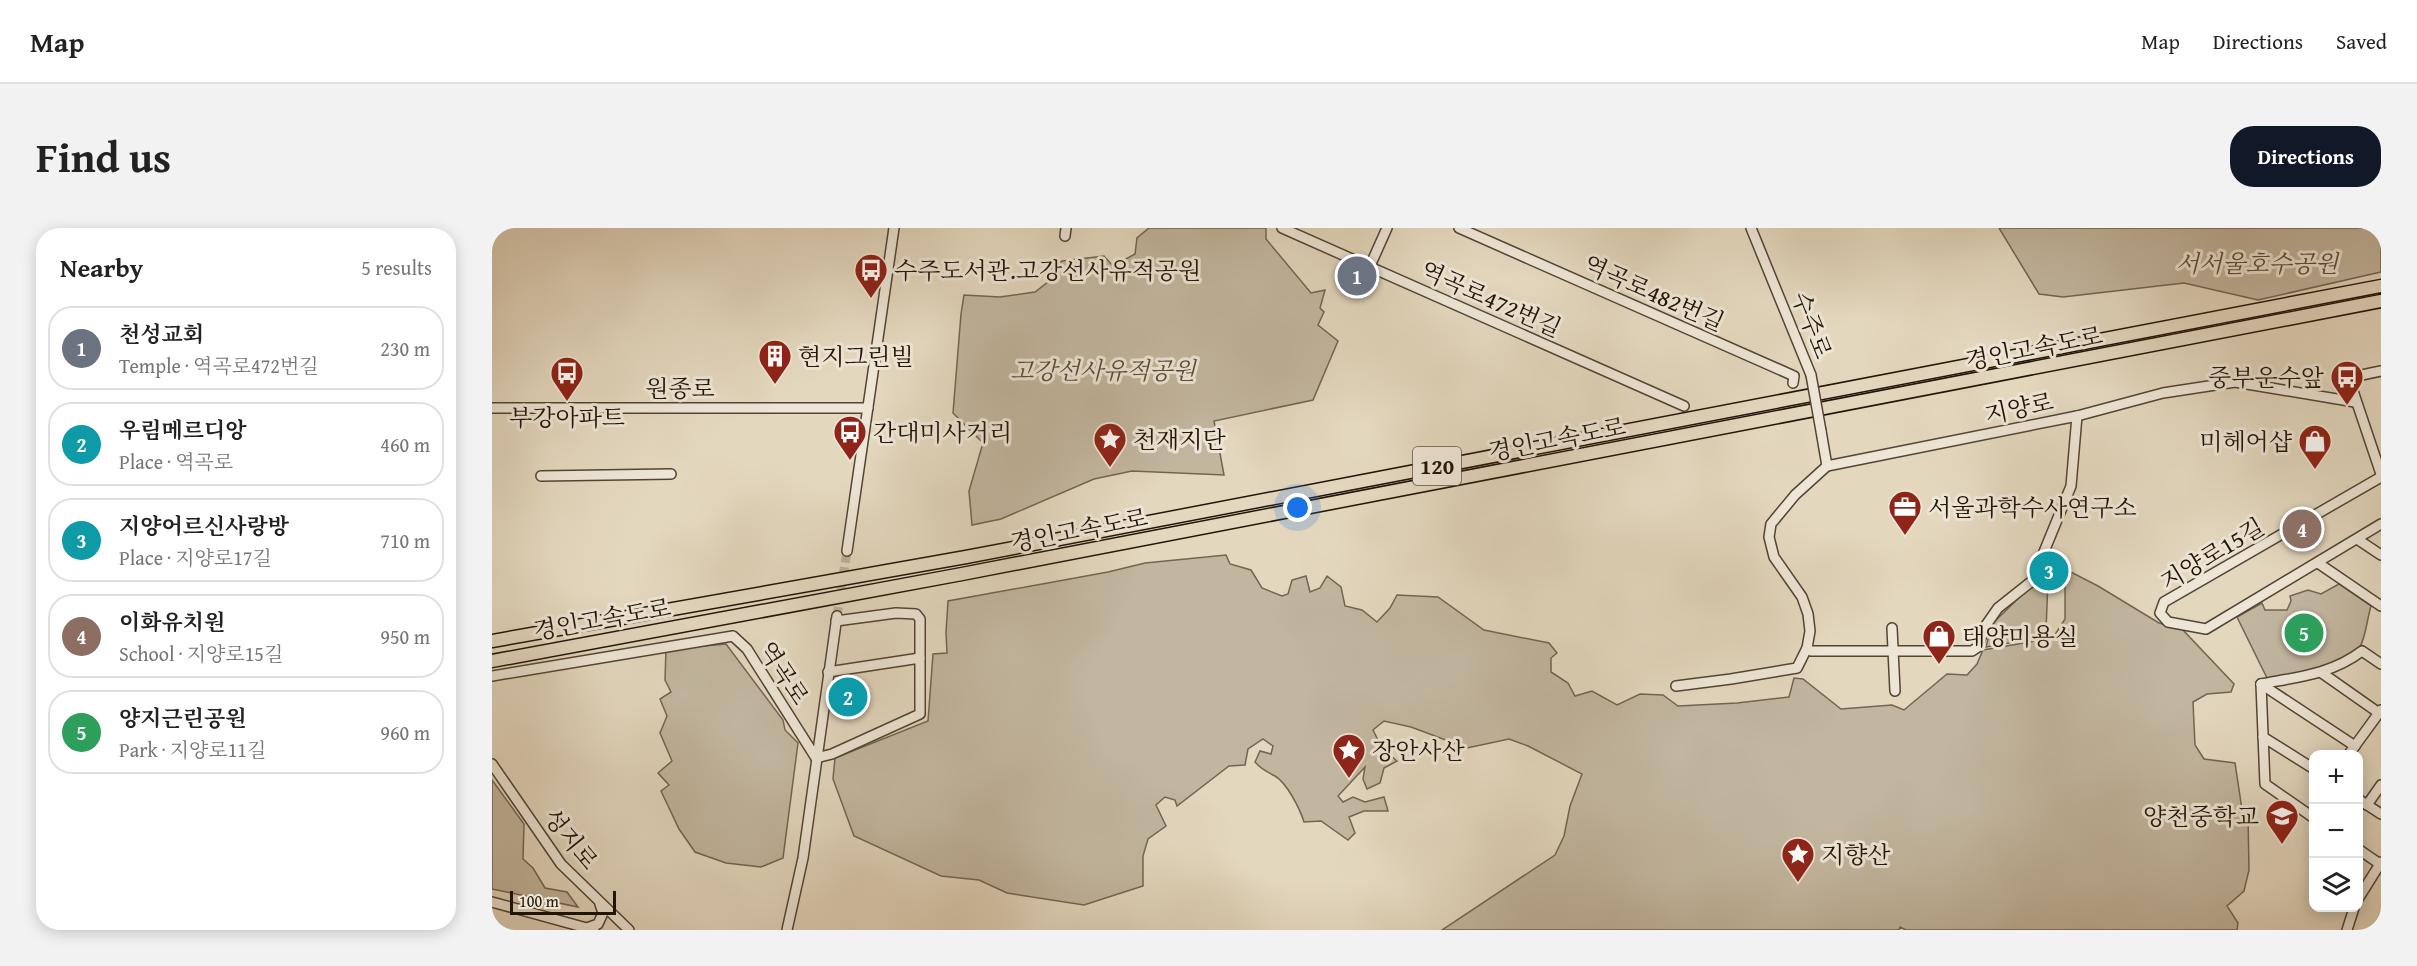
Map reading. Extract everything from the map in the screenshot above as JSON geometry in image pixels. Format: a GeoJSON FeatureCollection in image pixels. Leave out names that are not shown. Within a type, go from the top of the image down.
{"type":"FeatureCollection","features":[{"type":"Feature","properties":{"kind":"highway","name":"경인고속도로"},"geometry":{"type":"LineString","coordinates":[[492,641],[966,556],[2381,286]]}},
{"type":"Feature","properties":{"kind":"highway","name":"경인고속도로"},"geometry":{"type":"LineString","coordinates":[[492,661],[962,574],[2381,301]]}},
{"type":"Feature","properties":{"kind":"highway"},"geometry":{"type":"LineString","coordinates":[[2347,309],[2381,309]]}},
{"type":"Feature","properties":{"kind":"street"},"geometry":{"type":"LineString","coordinates":[[847,551],[894,228]]}},
{"type":"Feature","properties":{"kind":"street","name":"역곡로472번길"},"geometry":{"type":"LineString","coordinates":[[1282,228],[1684,406]]}},
{"type":"Feature","properties":{"kind":"street"},"geometry":{"type":"LineString","coordinates":[[1370,266],[1387,228]]}},
{"type":"Feature","properties":{"kind":"street","name":"역곡로482번길"},"geometry":{"type":"LineString","coordinates":[[1459,228],[1794,376],[1793,383]]}},
{"type":"Feature","properties":{"kind":"street","name":"수주로"},"geometry":{"type":"LineString","coordinates":[[1755,229],[1811,375],[1827,466]]}},
{"type":"Feature","properties":{"kind":"street"},"geometry":{"type":"LineString","coordinates":[[2381,371],[2350,377],[2355,402],[2381,476]]}},
{"type":"Feature","properties":{"kind":"street","name":"지양로"},"geometry":{"type":"LineString","coordinates":[[1827,466],[2077,416],[2163,393],[2226,382],[2355,402]]}},
{"type":"Feature","properties":{"kind":"street","name":"원종로"},"geometry":{"type":"LineString","coordinates":[[492,408],[868,408]]}},
{"type":"Feature","properties":{"kind":"street"},"geometry":{"type":"LineString","coordinates":[[1807,648],[1811,651],[1972,651],[1978,647],[1984,628],[1998,608],[2032,581],[2071,486],[2077,416]]}},
{"type":"Feature","properties":{"kind":"street"},"geometry":{"type":"LineString","coordinates":[[1676,686],[1797,668],[1807,648],[1810,631],[1808,614],[1802,597],[1774,556],[1769,537],[1771,524],[1795,495],[1827,466]]}},
{"type":"Feature","properties":{"kind":"street"},"geometry":{"type":"LineString","coordinates":[[542,476],[671,474]]}},
{"type":"Feature","properties":{"kind":"street","name":"지양로15길"},"geometry":{"type":"LineString","coordinates":[[2318,563],[2206,629],[2168,622],[2160,613],[2164,602],[2381,476]]}},
{"type":"Feature","properties":{"kind":"street"},"geometry":{"type":"LineString","coordinates":[[2381,524],[2318,563],[2381,606]]}},
{"type":"Feature","properties":{"kind":"street"},"geometry":{"type":"LineString","coordinates":[[2357,539],[2381,555]]}},
{"type":"Feature","properties":{"kind":"street","name":"역곡로"},"geometry":{"type":"LineString","coordinates":[[787,930],[803,858],[828,672],[837,618],[896,613],[916,614],[920,618],[920,658],[828,672]]}},
{"type":"Feature","properties":{"kind":"street"},"geometry":{"type":"LineString","coordinates":[[1892,628],[1895,691]]}},
{"type":"Feature","properties":{"kind":"street","name":"역곡로"},"geometry":{"type":"LineString","coordinates":[[492,676],[733,636],[747,649],[816,758]]}},
{"type":"Feature","properties":{"kind":"street"},"geometry":{"type":"LineString","coordinates":[[2261,684],[2322,673],[2347,662],[2362,651],[2381,664]]}},
{"type":"Feature","properties":{"kind":"street"},"geometry":{"type":"LineString","coordinates":[[816,758],[832,754],[920,714],[920,658]]}},
{"type":"Feature","properties":{"kind":"street"},"geometry":{"type":"LineString","coordinates":[[2261,684],[2352,750],[2380,711],[2322,673]]}},
{"type":"Feature","properties":{"kind":"street"},"geometry":{"type":"LineString","coordinates":[[2261,684],[2265,784],[2309,815]]}},
{"type":"Feature","properties":{"kind":"street"},"geometry":{"type":"LineString","coordinates":[[2263,737],[2309,766]]}},
{"type":"Feature","properties":{"kind":"street","name":"성지로"},"geometry":{"type":"LineString","coordinates":[[492,764],[561,864],[629,930]]}},
{"type":"Feature","properties":{"kind":"street"},"geometry":{"type":"LineString","coordinates":[[2367,805],[2381,785]]}},
{"type":"Feature","properties":{"kind":"street"},"geometry":{"type":"LineString","coordinates":[[2363,802],[2381,814]]}},
{"type":"Feature","properties":{"kind":"street"},"geometry":{"type":"LineString","coordinates":[[2363,852],[2380,864],[2363,891]]}},
{"type":"Feature","properties":{"kind":"street"},"geometry":{"type":"LineString","coordinates":[[492,902],[590,929],[598,924],[603,914],[599,902]]}},
{"type":"Feature","properties":{"kind":"street"},"geometry":{"type":"LineString","coordinates":[[2347,930],[2353,912]]}},
{"type":"Feature","properties":{"kind":"green space","name":"고강선사유적공원"},"geometry":{"type":"Polygon","coordinates":[[[1149,228],[1266,228],[1266,239],[1311,293],[1325,290],[1320,308],[1324,312],[1318,325],[1338,341],[1313,400],[1214,421],[1224,475],[1132,471],[1094,479],[1001,519],[972,525],[969,491],[983,443],[953,413],[964,295],[1000,297],[1035,292],[1053,278],[1050,270],[1062,261],[1104,256],[1113,266],[1135,254],[1137,238],[1149,228]]]}},
{"type":"Feature","properties":{"kind":"green space","name":"서서울호수공원"},"geometry":{"type":"Polygon","coordinates":[[[1999,228],[2381,228],[2381,272],[2258,300],[2184,283],[2063,297],[2039,294],[1999,228]]]}},
{"type":"Feature","properties":{"kind":"green space"},"geometry":{"type":"Polygon","coordinates":[[[1226,555],[1230,564],[1251,570],[1262,588],[1282,596],[1288,594],[1292,580],[1306,576],[1310,592],[1320,588],[1327,576],[1341,587],[1345,606],[1362,610],[1377,622],[1390,608],[1397,595],[1438,597],[1484,630],[1549,643],[1557,653],[1551,658],[1551,672],[1568,683],[1575,696],[1592,691],[1617,705],[1640,694],[1663,695],[1678,706],[1737,703],[1789,697],[1794,678],[1803,679],[1841,709],[1892,705],[1904,710],[1947,674],[1967,675],[1977,664],[1983,650],[2053,638],[2065,619],[2065,569],[2159,623],[2182,629],[2234,684],[2231,692],[2207,694],[2193,702],[2195,745],[2204,759],[2235,763],[2243,816],[2248,816],[2249,870],[2244,891],[2227,906],[2238,923],[2237,930],[1906,930],[1900,927],[1899,930],[1442,930],[1555,855],[1564,836],[1570,806],[1582,774],[1528,746],[1509,739],[1467,748],[1411,727],[1384,721],[1373,730],[1382,748],[1397,761],[1384,768],[1380,783],[1367,789],[1363,779],[1365,767],[1338,796],[1343,802],[1353,797],[1365,802],[1384,797],[1388,811],[1364,811],[1349,817],[1355,833],[1348,840],[1321,821],[1304,822],[1280,779],[1262,769],[1255,762],[1260,751],[1271,754],[1273,746],[1263,739],[1248,749],[1245,765],[1229,766],[1177,806],[1175,800],[1165,797],[1156,805],[1166,826],[1148,839],[1143,856],[1143,886],[1084,905],[1007,893],[979,880],[941,876],[854,836],[833,779],[835,758],[928,721],[933,654],[947,653],[948,601],[1108,572],[1145,563],[1226,555]]]}},
{"type":"Feature","properties":{"kind":"green space"},"geometry":{"type":"Polygon","coordinates":[[[2048,580],[2046,631],[2043,637],[1986,647],[1992,624],[2027,590],[2048,580]]]}},
{"type":"Feature","properties":{"kind":"green space"},"geometry":{"type":"Polygon","coordinates":[[[2339,584],[2371,606],[2360,647],[2353,655],[2331,666],[2267,678],[2237,617],[2262,603],[2265,610],[2287,610],[2291,601],[2290,596],[2308,590],[2321,594],[2339,584]]]}},
{"type":"Feature","properties":{"kind":"green space"},"geometry":{"type":"Polygon","coordinates":[[[726,644],[783,720],[785,730],[798,743],[783,858],[761,867],[726,863],[695,852],[679,829],[661,791],[669,785],[658,773],[672,761],[660,733],[667,716],[660,699],[671,692],[665,680],[666,649],[726,644]]]}},
{"type":"Feature","properties":{"kind":"green space"},"geometry":{"type":"Polygon","coordinates":[[[492,780],[524,824],[523,859],[533,868],[545,888],[567,892],[578,907],[492,889],[492,780]]]}},
{"type":"Feature","properties":{"kind":"tunnel"},"geometry":{"type":"LineString","coordinates":[[837,616],[847,551]]}},
{"type":"Feature","properties":{"kind":"place","name":"천성교회"},"geometry":{"type":"Point","coordinates":[1357,276]}},
{"type":"Feature","properties":{"kind":"place","name":"수주도서관.고강선사유적공원"},"geometry":{"type":"Point","coordinates":[871,299]}},
{"type":"Feature","properties":{"kind":"place","name":"현지그린빌"},"geometry":{"type":"Point","coordinates":[775,385]}},
{"type":"Feature","properties":{"kind":"place","name":"부강아파트"},"geometry":{"type":"Point","coordinates":[567,402]}},
{"type":"Feature","properties":{"kind":"place","name":"중부운수앞"},"geometry":{"type":"Point","coordinates":[2347,406]}},
{"type":"Feature","properties":{"kind":"place","name":"간대미사거리"},"geometry":{"type":"Point","coordinates":[850,461]}},
{"type":"Feature","properties":{"kind":"place","name":"천재지단"},"geometry":{"type":"Point","coordinates":[1110,468]}},
{"type":"Feature","properties":{"kind":"place","name":"미헤어샵"},"geometry":{"type":"Point","coordinates":[2315,470]}},
{"type":"Feature","properties":{"kind":"place","name":"이화유치원"},"geometry":{"type":"Point","coordinates":[2302,529]}},
{"type":"Feature","properties":{"kind":"place","name":"서울과학수사연구소"},"geometry":{"type":"Point","coordinates":[1905,536]}},
{"type":"Feature","properties":{"kind":"place","name":"지양어르신사랑방"},"geometry":{"type":"Point","coordinates":[2049,571]}},
{"type":"Feature","properties":{"kind":"place","name":"양지근린공원"},"geometry":{"type":"Point","coordinates":[2304,633]}},
{"type":"Feature","properties":{"kind":"place","name":"태양미용실"},"geometry":{"type":"Point","coordinates":[1939,665]}},
{"type":"Feature","properties":{"kind":"place","name":"우림메르디앙"},"geometry":{"type":"Point","coordinates":[848,697]}},
{"type":"Feature","properties":{"kind":"place","name":"장안사산"},"geometry":{"type":"Point","coordinates":[1349,779]}},
{"type":"Feature","properties":{"kind":"place","name":"양천중학교"},"geometry":{"type":"Point","coordinates":[2282,845]}},
{"type":"Feature","properties":{"kind":"place","name":"지향산"},"geometry":{"type":"Point","coordinates":[1798,883]}}]}
